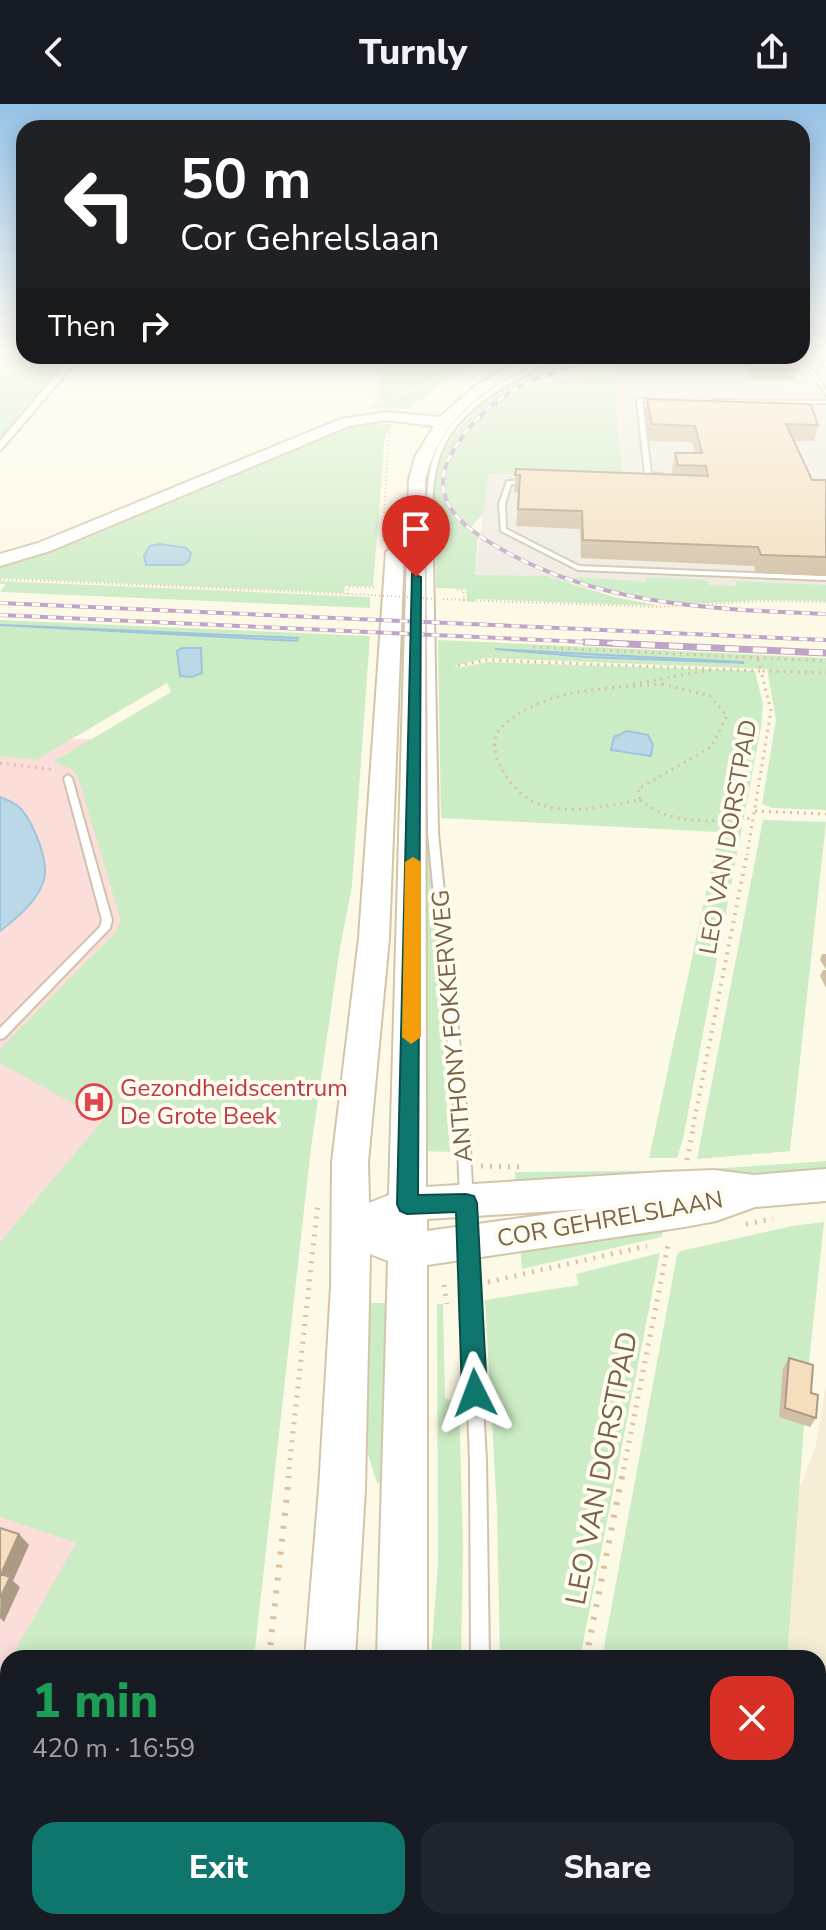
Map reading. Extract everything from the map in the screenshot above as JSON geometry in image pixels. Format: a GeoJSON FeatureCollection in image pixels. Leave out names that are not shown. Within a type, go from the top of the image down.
{"type":"FeatureCollection","features":[{"type":"Feature","properties":{"kind":"main road"},"geometry":{"type":"LineString","coordinates":[[1,565],[310,437]]}},
{"type":"Feature","properties":{"kind":"main road","name":"ANTHONY FOKKERWEG"},"geometry":{"type":"LineString","coordinates":[[331,1650],[343,1474],[351,1228],[350,1162],[382,831],[398,480],[404,451],[411,437]]}},
{"type":"Feature","properties":{"kind":"main road","name":"ANTHONY FOKKERWEG"},"geometry":{"type":"LineString","coordinates":[[402,1650],[417,480],[420,437]]}},
{"type":"Feature","properties":{"kind":"main road","name":"COR GEHRELSLAAN"},"geometry":{"type":"LineString","coordinates":[[351,1228],[407,1204],[466,1203],[701,1186],[754,1191],[826,1185]]}},
{"type":"Feature","properties":{"kind":"main road","name":"COR GEHRELSLAAN"},"geometry":{"type":"LineString","coordinates":[[406,1251],[700,1208],[754,1191]]}},
{"type":"Feature","properties":{"kind":"main road"},"geometry":{"type":"LineString","coordinates":[[351,1228],[406,1251]]}},
{"type":"Feature","properties":{"kind":"lane","name":"ANTHONY FOKKERWEG"},"geometry":{"type":"LineString","coordinates":[[449,437],[438,453],[430,497],[433,833],[463,1134],[478,1461],[480,1650]]}},
{"type":"Feature","properties":{"kind":"lane"},"geometry":{"type":"LineString","coordinates":[[643,437],[648,475]]}},
{"type":"Feature","properties":{"kind":"lane"},"geometry":{"type":"LineString","coordinates":[[635,481],[648,475],[660,475]]}},
{"type":"Feature","properties":{"kind":"lane"},"geometry":{"type":"LineString","coordinates":[[540,484],[509,482],[502,504],[503,530],[578,568],[826,578]]}},
{"type":"Feature","properties":{"kind":"lane"},"geometry":{"type":"LineString","coordinates":[[0,1035],[105,928],[107,920],[68,778]]}},
{"type":"Feature","properties":{"kind":"path"},"geometry":{"type":"LineString","coordinates":[[385,506],[388,439],[391,437]]}},
{"type":"Feature","properties":{"kind":"path"},"geometry":{"type":"LineString","coordinates":[[1,565],[437,599],[657,607],[765,601],[826,602]]}},
{"type":"Feature","properties":{"kind":"path"},"geometry":{"type":"LineString","coordinates":[[347,594],[348,587],[373,587]]}},
{"type":"Feature","properties":{"kind":"path"},"geometry":{"type":"LineString","coordinates":[[454,590],[463,590],[464,600]]}},
{"type":"Feature","properties":{"kind":"path"},"geometry":{"type":"LineString","coordinates":[[533,647],[826,661]]}},
{"type":"Feature","properties":{"kind":"path","name":"LEO VAN DORSTPAD"},"geometry":{"type":"LineString","coordinates":[[685,1167],[754,818],[771,711],[757,658]]}},
{"type":"Feature","properties":{"kind":"path"},"geometry":{"type":"LineString","coordinates":[[458,666],[486,660],[826,673]]}},
{"type":"Feature","properties":{"kind":"path"},"geometry":{"type":"LineString","coordinates":[[640,800],[564,812],[528,797],[496,760],[493,745],[501,726],[547,700],[721,669]]}},
{"type":"Feature","properties":{"kind":"path"},"geometry":{"type":"LineString","coordinates":[[606,689],[662,684],[710,696],[727,716],[711,747],[638,789],[640,800],[651,811],[665,818],[754,818]]}},
{"type":"Feature","properties":{"kind":"path"},"geometry":{"type":"LineString","coordinates":[[0,763],[50,767],[68,778]]}},
{"type":"Feature","properties":{"kind":"path"},"geometry":{"type":"LineString","coordinates":[[755,811],[826,814]]}},
{"type":"Feature","properties":{"kind":"path"},"geometry":{"type":"LineString","coordinates":[[500,1166],[524,1167]]}},
{"type":"Feature","properties":{"kind":"path"},"geometry":{"type":"LineString","coordinates":[[270,1650],[319,1191]]}},
{"type":"Feature","properties":{"kind":"path","name":"LEO VAN DORSTPAD"},"geometry":{"type":"LineString","coordinates":[[588,1650],[669,1240]]}},
{"type":"Feature","properties":{"kind":"path"},"geometry":{"type":"LineString","coordinates":[[444,1285],[447,1304]]}},
{"type":"Feature","properties":{"kind":"shaded area"},"geometry":{"type":"Polygon","coordinates":[[[619,437],[826,437],[826,591],[574,579],[567,584],[547,576],[475,576],[488,473],[623,481],[619,437]]]}},
{"type":"Feature","properties":{"kind":"shaded area","name":"Gezondheidscentrum De Grote Beek"},"geometry":{"type":"Polygon","coordinates":[[[0,739],[180,739],[105,1650],[0,1650],[0,739]]]}},
{"type":"Feature","properties":{"kind":"shaded area"},"geometry":{"type":"Polygon","coordinates":[[[826,1385],[826,1650],[736,1650],[816,1446],[826,1385]]]}},
{"type":"Feature","properties":{"kind":"green space"},"geometry":{"type":"Polygon","coordinates":[[[316,437],[385,437],[373,586],[345,586],[344,593],[0,578],[0,564],[316,437]]]}},
{"type":"Feature","properties":{"kind":"green space"},"geometry":{"type":"Polygon","coordinates":[[[453,437],[619,437],[623,481],[488,473],[483,514],[470,528],[478,535],[475,575],[547,576],[614,597],[662,606],[475,599],[475,602],[467,601],[466,589],[436,588],[434,487],[439,464],[453,437]]]}},
{"type":"Feature","properties":{"kind":"green space"},"geometry":{"type":"Polygon","coordinates":[[[646,577],[707,580],[709,585],[736,586],[736,581],[826,585],[826,601],[690,604],[618,592],[573,579],[646,582],[646,577]]]}},
{"type":"Feature","properties":{"kind":"green space"},"geometry":{"type":"Polygon","coordinates":[[[0,581],[370,597],[370,608],[0,592],[6,584],[0,584],[0,581]]]}},
{"type":"Feature","properties":{"kind":"green space"},"geometry":{"type":"Polygon","coordinates":[[[0,620],[370,636],[352,886],[311,1148],[255,1650],[16,1650],[76,1543],[0,1517],[0,1242],[103,1120],[0,1063],[0,1049],[115,933],[121,920],[78,777],[72,769],[53,762],[171,692],[167,683],[36,760],[0,756],[0,620]]]}},
{"type":"Feature","properties":{"kind":"green space"},"geometry":{"type":"Polygon","coordinates":[[[438,640],[826,658],[826,810],[772,808],[762,804],[776,720],[767,669],[486,658],[454,666],[459,668],[486,662],[755,671],[763,704],[761,727],[677,1158],[649,1158],[719,832],[441,818],[438,640]],[[496,649],[559,656],[743,664],[496,649]]]}},
{"type":"Feature","properties":{"kind":"green space"},"geometry":{"type":"Polygon","coordinates":[[[424,815],[429,815],[450,1152],[424,1151],[424,815]]]}},
{"type":"Feature","properties":{"kind":"green space"},"geometry":{"type":"Polygon","coordinates":[[[763,820],[826,822],[790,1151],[697,1159],[763,820]]]}},
{"type":"Feature","properties":{"kind":"green space"},"geometry":{"type":"Polygon","coordinates":[[[826,1161],[826,1171],[694,1180],[695,1170],[826,1161]]]}},
{"type":"Feature","properties":{"kind":"green space"},"geometry":{"type":"Polygon","coordinates":[[[641,1171],[653,1174],[516,1191],[515,1172],[641,1171]]]}},
{"type":"Feature","properties":{"kind":"green space"},"geometry":{"type":"Polygon","coordinates":[[[667,1221],[661,1237],[522,1269],[520,1246],[667,1221]]]}},
{"type":"Feature","properties":{"kind":"green space"},"geometry":{"type":"Polygon","coordinates":[[[824,1222],[808,1371],[788,1650],[603,1650],[677,1255],[681,1251],[792,1226],[824,1222]]]}},
{"type":"Feature","properties":{"kind":"green space"},"geometry":{"type":"Polygon","coordinates":[[[660,1253],[582,1650],[500,1650],[497,1511],[485,1300],[579,1285],[576,1274],[660,1253]]]}},
{"type":"Feature","properties":{"kind":"green space"},"geometry":{"type":"Polygon","coordinates":[[[365,1303],[391,1303],[387,1487],[377,1483],[368,1454],[365,1303]]]}},
{"type":"Feature","properties":{"kind":"green space"},"geometry":{"type":"Polygon","coordinates":[[[437,1304],[443,1304],[445,1399],[459,1400],[463,1545],[461,1650],[432,1650],[438,1563],[437,1304]]]}},
{"type":"Feature","properties":{"kind":"water"},"geometry":{"type":"Polygon","coordinates":[[[161,544],[186,548],[191,553],[189,561],[182,565],[146,565],[144,556],[150,546],[161,544]]]}},
{"type":"Feature","properties":{"kind":"water"},"geometry":{"type":"Polygon","coordinates":[[[0,625],[27,626],[298,638],[297,641],[0,625]]]}},
{"type":"Feature","properties":{"kind":"water"},"geometry":{"type":"Polygon","coordinates":[[[201,648],[202,673],[192,677],[180,676],[177,651],[201,648]]]}},
{"type":"Feature","properties":{"kind":"water"},"geometry":{"type":"Polygon","coordinates":[[[495,649],[742,662],[744,663],[585,657],[495,649]]]}},
{"type":"Feature","properties":{"kind":"water"},"geometry":{"type":"Polygon","coordinates":[[[627,731],[648,735],[653,745],[651,756],[611,750],[614,737],[627,731]]]}},
{"type":"Feature","properties":{"kind":"water"},"geometry":{"type":"Polygon","coordinates":[[[0,797],[17,805],[26,816],[39,843],[45,872],[41,888],[31,902],[0,931],[0,797]]]}},
{"type":"Feature","properties":{"kind":"building"},"geometry":{"type":"Polygon","coordinates":[[[698,437],[792,437],[812,480],[826,480],[826,557],[761,555],[758,547],[583,540],[582,511],[518,509],[520,475],[515,475],[516,469],[708,476],[706,466],[678,465],[675,453],[702,453],[698,437]]]}},
{"type":"Feature","properties":{"kind":"building"},"geometry":{"type":"Polygon","coordinates":[[[789,1358],[813,1365],[811,1393],[818,1395],[816,1418],[785,1408],[789,1358]]]}},
{"type":"Feature","properties":{"kind":"building"},"geometry":{"type":"Polygon","coordinates":[[[0,1528],[19,1534],[1,1574],[10,1577],[0,1598],[0,1528]]]}},
{"type":"Feature","properties":{"kind":"railway"},"geometry":{"type":"LineString","coordinates":[[462,437],[448,461],[444,475],[446,500],[452,511],[473,531],[525,562],[607,591],[650,600],[693,606],[826,614]]}},
{"type":"Feature","properties":{"kind":"railway"},"geometry":{"type":"LineString","coordinates":[[0,603],[826,640]]}},
{"type":"Feature","properties":{"kind":"railway"},"geometry":{"type":"LineString","coordinates":[[0,615],[629,644]]}},
{"type":"Feature","properties":{"kind":"railway"},"geometry":{"type":"LineString","coordinates":[[585,642],[826,653]]}},
{"type":"Feature","properties":{"kind":"slow traffic"},"geometry":{"type":"LineString","coordinates":[[411,1037],[413,862]]}},
{"type":"Feature","properties":{"kind":"place","name":"Gezondheidscentrum De Grote Beek"},"geometry":{"type":"Point","coordinates":[94,1102]}},
{"type":"Feature","properties":{"kind":"route"},"geometry":{"type":"LineString","coordinates":[[416,577],[410,1164],[407,1204],[466,1203],[475,1393]]}}]}
